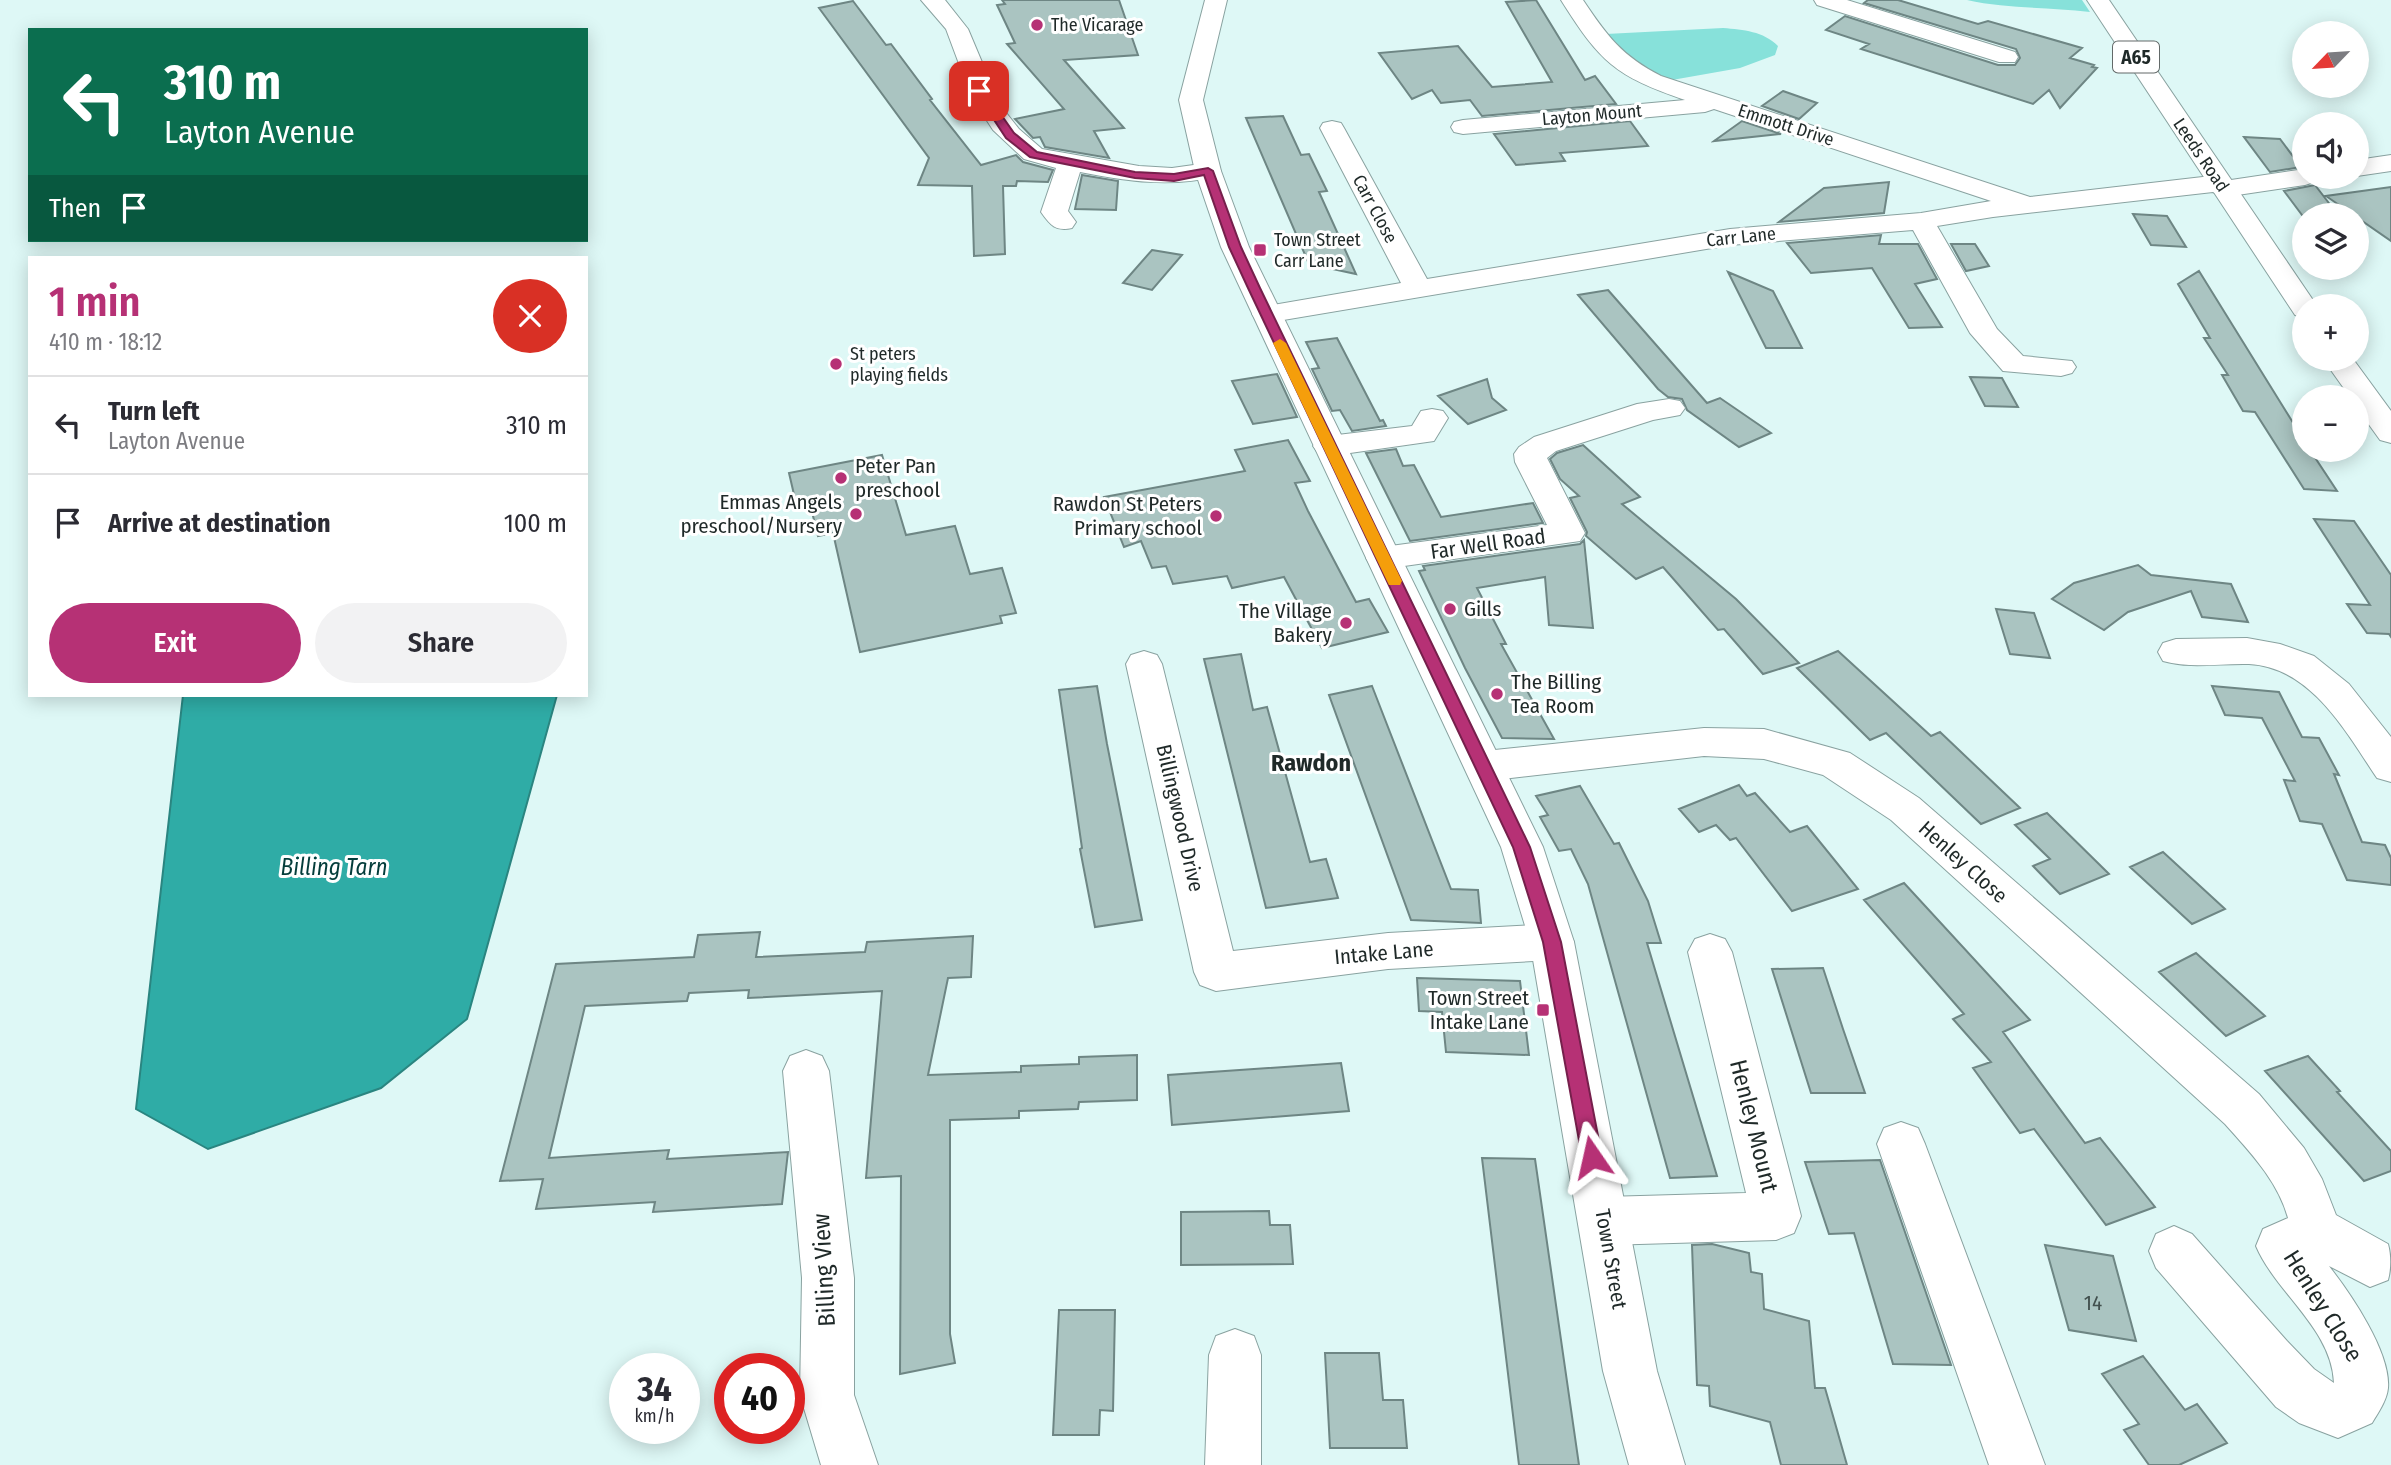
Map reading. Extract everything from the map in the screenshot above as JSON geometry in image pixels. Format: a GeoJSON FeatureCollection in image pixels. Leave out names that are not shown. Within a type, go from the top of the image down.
{"type":"FeatureCollection","features":[{"type":"Feature","properties":{"kind":"street"},"geometry":{"type":"LineString","coordinates":[[932,0],[944,9],[963,36],[979,91],[1010,135],[1033,155],[1135,175],[1174,177],[1208,171]]}},
{"type":"Feature","properties":{"kind":"street","name":"Town Street"},"geometry":{"type":"LineString","coordinates":[[1216,0],[1191,100],[1208,171],[1235,247],[1266,314],[1522,847],[1552,942],[1605,1221],[1630,1371],[1657,1465]]}},
{"type":"Feature","properties":{"kind":"street","name":"Emmott Drive"},"geometry":{"type":"LineString","coordinates":[[1572,0],[1606,52],[1616,61],[1653,81],[2031,206]]}},
{"type":"Feature","properties":{"kind":"street"},"geometry":{"type":"LineString","coordinates":[[1825,0],[2007,57]]}},
{"type":"Feature","properties":{"kind":"street","name":"Leeds Road"},"geometry":{"type":"LineString","coordinates":[[2098,0],[2295,294]]}},
{"type":"Feature","properties":{"kind":"street","name":"Layton Mount"},"geometry":{"type":"LineString","coordinates":[[1463,127],[1721,104]]}},
{"type":"Feature","properties":{"kind":"street","name":"Carr Close"},"geometry":{"type":"LineString","coordinates":[[1332,128],[1418,289]]}},
{"type":"Feature","properties":{"kind":"street"},"geometry":{"type":"LineString","coordinates":[[1063,222],[1054,212],[1071,162]]}},
{"type":"Feature","properties":{"kind":"street"},"geometry":{"type":"LineString","coordinates":[[2369,167],[2391,163]]}},
{"type":"Feature","properties":{"kind":"street","name":"Carr Lane"},"geometry":{"type":"LineString","coordinates":[[1266,314],[1730,237],[1922,221],[2031,206],[2292,178]]}},
{"type":"Feature","properties":{"kind":"street"},"geometry":{"type":"LineString","coordinates":[[1922,221],[1985,333],[2014,365],[2061,367]]}},
{"type":"Feature","properties":{"kind":"street"},"geometry":{"type":"LineString","coordinates":[[2347,371],[2391,433]]}},
{"type":"Feature","properties":{"kind":"street","name":"Far Well Road"},"geometry":{"type":"LineString","coordinates":[[1383,558],[1568,533],[1531,462],[1530,454],[1558,440],[1648,411],[1669,408]]}},
{"type":"Feature","properties":{"kind":"street"},"geometry":{"type":"LineString","coordinates":[[1329,446],[1423,434],[1432,418]]}},
{"type":"Feature","properties":{"kind":"street"},"geometry":{"type":"LineString","coordinates":[[2176,652],[2259,652],[2303,668],[2342,696],[2391,767]]}},
{"type":"Feature","properties":{"kind":"street","name":"Billingwood Drive"},"geometry":{"type":"LineString","coordinates":[[1144,664],[1216,972]]}},
{"type":"Feature","properties":{"kind":"street","name":"Henley Close"},"geometry":{"type":"LineString","coordinates":[[1485,766],[1704,742],[1764,744],[1836,764],[1905,810],[2242,1109],[2272,1141],[2292,1168],[2311,1209],[2316,1230],[2370,1262]]}},
{"type":"Feature","properties":{"kind":"street","name":"Intake Lane"},"geometry":{"type":"LineString","coordinates":[[1216,972],[1388,951],[1552,942]]}},
{"type":"Feature","properties":{"kind":"street","name":"Henley Mount"},"geometry":{"type":"LineString","coordinates":[[1605,1221],[1776,1216],[1710,952]]}},
{"type":"Feature","properties":{"kind":"street","name":"Billing View"},"geometry":{"type":"LineString","coordinates":[[806,1071],[828,1278],[827,1395],[850,1465]]}},
{"type":"Feature","properties":{"kind":"street"},"geometry":{"type":"LineString","coordinates":[[1901,1144],[2017,1465]]}},
{"type":"Feature","properties":{"kind":"street","name":"Henley Close"},"geometry":{"type":"LineString","coordinates":[[2174,1251],[2295,1388],[2318,1404],[2338,1410],[2353,1404],[2362,1388],[2363,1371],[2351,1342],[2281,1246],[2316,1230]]}},
{"type":"Feature","properties":{"kind":"street"},"geometry":{"type":"LineString","coordinates":[[1233,1465],[1235,1355]]}},
{"type":"Feature","properties":{"kind":"shaded area"},"geometry":{"type":"Polygon","coordinates":[[[1967,0],[2082,0],[2090,12],[1997,5],[1967,0]]]}},
{"type":"Feature","properties":{"kind":"shaded area"},"geometry":{"type":"Polygon","coordinates":[[[1723,28],[1766,37],[1778,46],[1775,55],[1740,68],[1672,80],[1643,68],[1624,56],[1606,34],[1723,28]]]}},
{"type":"Feature","properties":{"kind":"water","name":"Billing Tarn"},"geometry":{"type":"Polygon","coordinates":[[[183,697],[556,697],[467,1019],[381,1088],[208,1149],[136,1109],[183,697]]]}},
{"type":"Feature","properties":{"kind":"building"},"geometry":{"type":"Polygon","coordinates":[[[1002,0],[1119,0],[1138,55],[1064,60],[1124,128],[1094,131],[1109,158],[1045,147],[1040,137],[1033,138],[1015,119],[1064,109],[1007,44],[1015,43],[997,5],[1005,4],[1002,0]]]}},
{"type":"Feature","properties":{"kind":"building"},"geometry":{"type":"Polygon","coordinates":[[[1536,0],[1585,80],[1595,76],[1616,104],[1482,116],[1470,100],[1441,103],[1432,90],[1412,99],[1379,53],[1458,46],[1492,87],[1552,82],[1506,2],[1536,0]]]}},
{"type":"Feature","properties":{"kind":"building"},"geometry":{"type":"Polygon","coordinates":[[[1868,0],[1898,0],[1978,24],[1988,21],[2082,48],[2070,58],[2097,68],[2060,108],[2049,90],[2033,104],[1861,49],[1869,44],[1826,30],[1845,16],[1998,65],[2015,65],[2020,58],[2016,49],[1864,3],[1868,0]]]}},
{"type":"Feature","properties":{"kind":"building"},"geometry":{"type":"Polygon","coordinates":[[[853,1],[886,45],[891,44],[932,99],[930,100],[981,165],[1016,155],[1023,162],[1053,170],[1048,182],[1017,181],[1016,186],[1003,186],[1005,254],[974,256],[972,186],[918,185],[929,158],[819,8],[853,1]]]}},
{"type":"Feature","properties":{"kind":"building"},"geometry":{"type":"Polygon","coordinates":[[[1783,91],[1817,103],[1799,119],[1762,106],[1783,91]]]}},
{"type":"Feature","properties":{"kind":"building"},"geometry":{"type":"Polygon","coordinates":[[[1283,116],[1301,155],[1309,154],[1327,191],[1319,192],[1356,274],[1309,264],[1246,118],[1283,116]]]}},
{"type":"Feature","properties":{"kind":"building"},"geometry":{"type":"Polygon","coordinates":[[[1630,121],[1648,146],[1560,153],[1565,161],[1516,165],[1494,134],[1630,121]]]}},
{"type":"Feature","properties":{"kind":"building"},"geometry":{"type":"Polygon","coordinates":[[[1742,121],[1781,134],[1714,141],[1742,121]]]}},
{"type":"Feature","properties":{"kind":"building"},"geometry":{"type":"Polygon","coordinates":[[[2244,137],[2280,139],[2292,155],[2292,168],[2270,172],[2244,137]]]}},
{"type":"Feature","properties":{"kind":"building"},"geometry":{"type":"Polygon","coordinates":[[[1082,175],[1118,181],[1116,210],[1075,209],[1082,175]]]}},
{"type":"Feature","properties":{"kind":"building"},"geometry":{"type":"Polygon","coordinates":[[[1889,182],[1884,213],[1779,222],[1824,188],[1889,182]]]}},
{"type":"Feature","properties":{"kind":"building"},"geometry":{"type":"Polygon","coordinates":[[[2391,187],[2391,241],[2369,226],[2369,203],[2336,203],[2326,196],[2391,187]]]}},
{"type":"Feature","properties":{"kind":"building"},"geometry":{"type":"Polygon","coordinates":[[[2318,189],[2329,203],[2293,203],[2284,191],[2318,189]]]}},
{"type":"Feature","properties":{"kind":"building"},"geometry":{"type":"Polygon","coordinates":[[[2133,214],[2167,216],[2186,247],[2151,245],[2133,214]]]}},
{"type":"Feature","properties":{"kind":"building"},"geometry":{"type":"Polygon","coordinates":[[[1881,235],[1879,244],[1918,244],[1937,279],[1915,284],[1942,327],[1909,328],[1872,268],[1811,273],[1787,243],[1881,235]]]}},
{"type":"Feature","properties":{"kind":"building"},"geometry":{"type":"Polygon","coordinates":[[[1951,244],[1975,244],[1989,266],[1966,271],[1951,244]]]}},
{"type":"Feature","properties":{"kind":"building"},"geometry":{"type":"Polygon","coordinates":[[[1152,250],[1182,255],[1152,290],[1123,283],[1152,250]]]}},
{"type":"Feature","properties":{"kind":"building"},"geometry":{"type":"Polygon","coordinates":[[[2199,271],[2292,421],[2292,462],[2318,462],[2337,491],[2304,489],[2255,412],[2243,411],[2222,375],[2228,375],[2204,338],[2210,338],[2178,284],[2199,271]]]}},
{"type":"Feature","properties":{"kind":"building"},"geometry":{"type":"Polygon","coordinates":[[[1728,272],[1773,291],[1802,348],[1766,348],[1728,272]]]}},
{"type":"Feature","properties":{"kind":"building"},"geometry":{"type":"Polygon","coordinates":[[[1608,290],[1707,403],[1720,398],[1771,433],[1739,447],[1687,410],[1682,399],[1668,397],[1658,389],[1578,295],[1608,290]]]}},
{"type":"Feature","properties":{"kind":"building"},"geometry":{"type":"Polygon","coordinates":[[[1337,338],[1380,421],[1383,420],[1386,426],[1352,431],[1340,410],[1332,411],[1312,369],[1319,368],[1306,342],[1337,338]]]}},
{"type":"Feature","properties":{"kind":"building"},"geometry":{"type":"Polygon","coordinates":[[[1277,374],[1297,417],[1253,424],[1232,381],[1277,374]]]}},
{"type":"Feature","properties":{"kind":"building"},"geometry":{"type":"Polygon","coordinates":[[[1970,377],[2002,378],[2018,407],[1985,406],[1970,377]]]}},
{"type":"Feature","properties":{"kind":"building"},"geometry":{"type":"Polygon","coordinates":[[[1487,379],[1492,398],[1506,410],[1468,424],[1438,396],[1487,379]]]}},
{"type":"Feature","properties":{"kind":"building"},"geometry":{"type":"Polygon","coordinates":[[[1288,440],[1310,481],[1295,483],[1308,511],[1356,602],[1369,599],[1388,632],[1322,648],[1284,577],[1232,588],[1227,576],[1173,584],[1166,566],[1152,568],[1141,541],[1124,547],[1104,497],[1245,471],[1235,450],[1288,440]]]}},
{"type":"Feature","properties":{"kind":"building"},"geometry":{"type":"Polygon","coordinates":[[[1583,445],[1640,497],[1622,504],[1736,599],[1799,663],[1763,674],[1724,629],[1718,630],[1663,567],[1636,579],[1586,536],[1587,532],[1570,498],[1579,496],[1560,479],[1550,459],[1557,453],[1583,445]]]}},
{"type":"Feature","properties":{"kind":"building"},"geometry":{"type":"Polygon","coordinates":[[[1396,449],[1403,466],[1414,465],[1441,517],[1533,503],[1543,523],[1410,541],[1366,453],[1396,449]]]}},
{"type":"Feature","properties":{"kind":"building"},"geometry":{"type":"Polygon","coordinates":[[[882,455],[906,535],[955,526],[970,574],[1002,568],[1016,613],[1000,616],[1002,623],[860,652],[833,533],[818,536],[809,500],[796,503],[789,473],[882,455]]]}},
{"type":"Feature","properties":{"kind":"building"},"geometry":{"type":"Polygon","coordinates":[[[2314,519],[2354,521],[2391,575],[2391,637],[2389,634],[2367,633],[2347,604],[2370,605],[2314,519]]]}},
{"type":"Feature","properties":{"kind":"building"},"geometry":{"type":"Polygon","coordinates":[[[1584,540],[1593,628],[1549,625],[1545,577],[1477,588],[1506,644],[1501,644],[1554,739],[1502,738],[1419,571],[1425,570],[1423,566],[1580,544],[1584,540]]]}},
{"type":"Feature","properties":{"kind":"building"},"geometry":{"type":"Polygon","coordinates":[[[2138,565],[2151,575],[2231,584],[2248,622],[2202,617],[2191,591],[2128,612],[2104,630],[2052,599],[2074,583],[2138,565]]]}},
{"type":"Feature","properties":{"kind":"building"},"geometry":{"type":"Polygon","coordinates":[[[1996,609],[2034,613],[2050,658],[2010,654],[1996,609]]]}},
{"type":"Feature","properties":{"kind":"building"},"geometry":{"type":"Polygon","coordinates":[[[1838,651],[1931,736],[1940,732],[2020,808],[1981,824],[1886,733],[1870,740],[1797,668],[1838,651]]]}},
{"type":"Feature","properties":{"kind":"building"},"geometry":{"type":"Polygon","coordinates":[[[1241,654],[1253,710],[1267,707],[1310,862],[1326,859],[1338,898],[1266,908],[1204,659],[1241,654]]]}},
{"type":"Feature","properties":{"kind":"building"},"geometry":{"type":"Polygon","coordinates":[[[1097,686],[1142,920],[1095,927],[1080,849],[1082,848],[1059,690],[1097,686]]]}},
{"type":"Feature","properties":{"kind":"building"},"geometry":{"type":"Polygon","coordinates":[[[1372,686],[1451,889],[1478,890],[1481,923],[1411,920],[1329,695],[1372,686]]]}},
{"type":"Feature","properties":{"kind":"building"},"geometry":{"type":"Polygon","coordinates":[[[2212,686],[2279,692],[2302,737],[2319,738],[2339,775],[2334,774],[2362,842],[2385,845],[2391,858],[2391,885],[2347,880],[2322,824],[2300,821],[2284,780],[2295,781],[2262,718],[2225,715],[2212,686]]]}},
{"type":"Feature","properties":{"kind":"building"},"geometry":{"type":"Polygon","coordinates":[[[1739,785],[1747,796],[1755,793],[1790,832],[1807,826],[1858,889],[1792,911],[1736,838],[1730,840],[1716,825],[1699,832],[1679,809],[1739,785]]]}},
{"type":"Feature","properties":{"kind":"building"},"geometry":{"type":"Polygon","coordinates":[[[1580,786],[1614,844],[1619,843],[1648,901],[1661,943],[1647,943],[1717,1176],[1670,1178],[1588,884],[1571,849],[1559,851],[1540,817],[1548,815],[1536,796],[1580,786]]]}},
{"type":"Feature","properties":{"kind":"building"},"geometry":{"type":"Polygon","coordinates":[[[2047,813],[2109,874],[2060,894],[2033,866],[2050,859],[2015,825],[2047,813]]]}},
{"type":"Feature","properties":{"kind":"building"},"geometry":{"type":"Polygon","coordinates":[[[2163,852],[2225,909],[2192,924],[2130,867],[2163,852]]]}},
{"type":"Feature","properties":{"kind":"building"},"geometry":{"type":"Polygon","coordinates":[[[1904,883],[2030,1020],[2003,1032],[2085,1143],[2100,1138],[2155,1207],[2106,1225],[2034,1129],[2020,1133],[1973,1068],[1991,1062],[1953,1019],[1964,1014],[1864,900],[1904,883]]]}},
{"type":"Feature","properties":{"kind":"building"},"geometry":{"type":"Polygon","coordinates":[[[760,932],[756,957],[865,952],[867,942],[973,936],[971,977],[948,978],[928,1075],[1021,1072],[1021,1066],[1079,1064],[1079,1057],[1137,1055],[1137,1100],[1079,1102],[1078,1109],[1019,1111],[1019,1118],[950,1120],[950,1334],[955,1363],[900,1374],[901,1176],[866,1178],[882,991],[748,998],[749,990],[689,993],[687,1001],[585,1006],[549,1158],[669,1150],[667,1159],[788,1152],[782,1204],[653,1212],[655,1202],[536,1209],[543,1179],[500,1181],[556,964],[694,957],[698,935],[760,932]]]}},
{"type":"Feature","properties":{"kind":"building"},"geometry":{"type":"Polygon","coordinates":[[[2196,953],[2265,1016],[2226,1036],[2159,972],[2196,953]]]}},
{"type":"Feature","properties":{"kind":"building"},"geometry":{"type":"Polygon","coordinates":[[[1823,968],[1865,1093],[1811,1093],[1772,969],[1823,968]]]}},
{"type":"Feature","properties":{"kind":"building"},"geometry":{"type":"Polygon","coordinates":[[[1417,978],[1520,981],[1529,1055],[1446,1052],[1442,1012],[1419,1011],[1417,978]]]}},
{"type":"Feature","properties":{"kind":"building"},"geometry":{"type":"Polygon","coordinates":[[[2308,1056],[2391,1151],[2391,1171],[2364,1181],[2265,1071],[2308,1056]]]}},
{"type":"Feature","properties":{"kind":"building"},"geometry":{"type":"Polygon","coordinates":[[[1341,1063],[1349,1111],[1172,1125],[1168,1075],[1341,1063]]]}},
{"type":"Feature","properties":{"kind":"building"},"geometry":{"type":"Polygon","coordinates":[[[1482,1158],[1535,1159],[1579,1465],[1519,1465],[1482,1158]]]}},
{"type":"Feature","properties":{"kind":"building"},"geometry":{"type":"Polygon","coordinates":[[[1880,1160],[1951,1365],[1893,1364],[1854,1233],[1829,1234],[1805,1162],[1880,1160]]]}},
{"type":"Feature","properties":{"kind":"building"},"geometry":{"type":"Polygon","coordinates":[[[1269,1211],[1270,1225],[1290,1225],[1293,1264],[1181,1265],[1181,1212],[1269,1211]]]}},
{"type":"Feature","properties":{"kind":"building"},"geometry":{"type":"Polygon","coordinates":[[[1712,1244],[1749,1253],[1751,1272],[1762,1274],[1764,1309],[1809,1321],[1815,1388],[1825,1388],[1847,1465],[1781,1465],[1770,1422],[1710,1406],[1709,1386],[1697,1385],[1692,1245],[1712,1244]]]}},
{"type":"Feature","properties":{"kind":"building"},"geometry":{"type":"Polygon","coordinates":[[[2045,1245],[2113,1256],[2136,1341],[2069,1330],[2045,1245]]]}},
{"type":"Feature","properties":{"kind":"building"},"geometry":{"type":"Polygon","coordinates":[[[1059,1310],[1115,1310],[1113,1411],[1100,1410],[1099,1435],[1053,1435],[1059,1310]]]}},
{"type":"Feature","properties":{"kind":"building"},"geometry":{"type":"Polygon","coordinates":[[[1325,1353],[1379,1353],[1383,1400],[1403,1400],[1407,1448],[1330,1448],[1325,1353]]]}},
{"type":"Feature","properties":{"kind":"building"},"geometry":{"type":"Polygon","coordinates":[[[2143,1356],[2185,1410],[2197,1404],[2227,1443],[2179,1465],[2149,1465],[2124,1430],[2139,1424],[2102,1374],[2143,1356]]]}},
{"type":"Feature","properties":{"kind":"slow traffic"},"geometry":{"type":"LineString","coordinates":[[1280,343],[1395,581]]}},
{"type":"Feature","properties":{"kind":"place","name":"The Vicarage"},"geometry":{"type":"Point","coordinates":[1037,25]}},
{"type":"Feature","properties":{"kind":"place","name":"Town Street Carr Lane"},"geometry":{"type":"Point","coordinates":[1260,250]}},
{"type":"Feature","properties":{"kind":"place","name":"St peters playing fields"},"geometry":{"type":"Point","coordinates":[836,364]}},
{"type":"Feature","properties":{"kind":"place","name":"Peter Pan preschool"},"geometry":{"type":"Point","coordinates":[841,478]}},
{"type":"Feature","properties":{"kind":"place","name":"Emmas Angels preschool/Nursery"},"geometry":{"type":"Point","coordinates":[856,514]}},
{"type":"Feature","properties":{"kind":"place","name":"Rawdon St Peters Primary school"},"geometry":{"type":"Point","coordinates":[1216,516]}},
{"type":"Feature","properties":{"kind":"place","name":"Gills"},"geometry":{"type":"Point","coordinates":[1450,609]}},
{"type":"Feature","properties":{"kind":"place","name":"The Village Bakery"},"geometry":{"type":"Point","coordinates":[1346,623]}},
{"type":"Feature","properties":{"kind":"place","name":"The Billing Tea Room"},"geometry":{"type":"Point","coordinates":[1497,694]}},
{"type":"Feature","properties":{"kind":"place","name":"Town Street Intake Lane"},"geometry":{"type":"Point","coordinates":[1543,1010]}},
{"type":"Feature","properties":{"kind":"district","name":"Rawdon"},"geometry":{"type":"Point","coordinates":[1311,763]}},
{"type":"Feature","properties":{"kind":"route"},"geometry":{"type":"LineString","coordinates":[[979,91],[1010,135],[1033,155],[1135,175],[1174,177],[1208,171],[1235,247],[1254,288],[1522,847],[1552,942],[1592,1157]]}}]}
